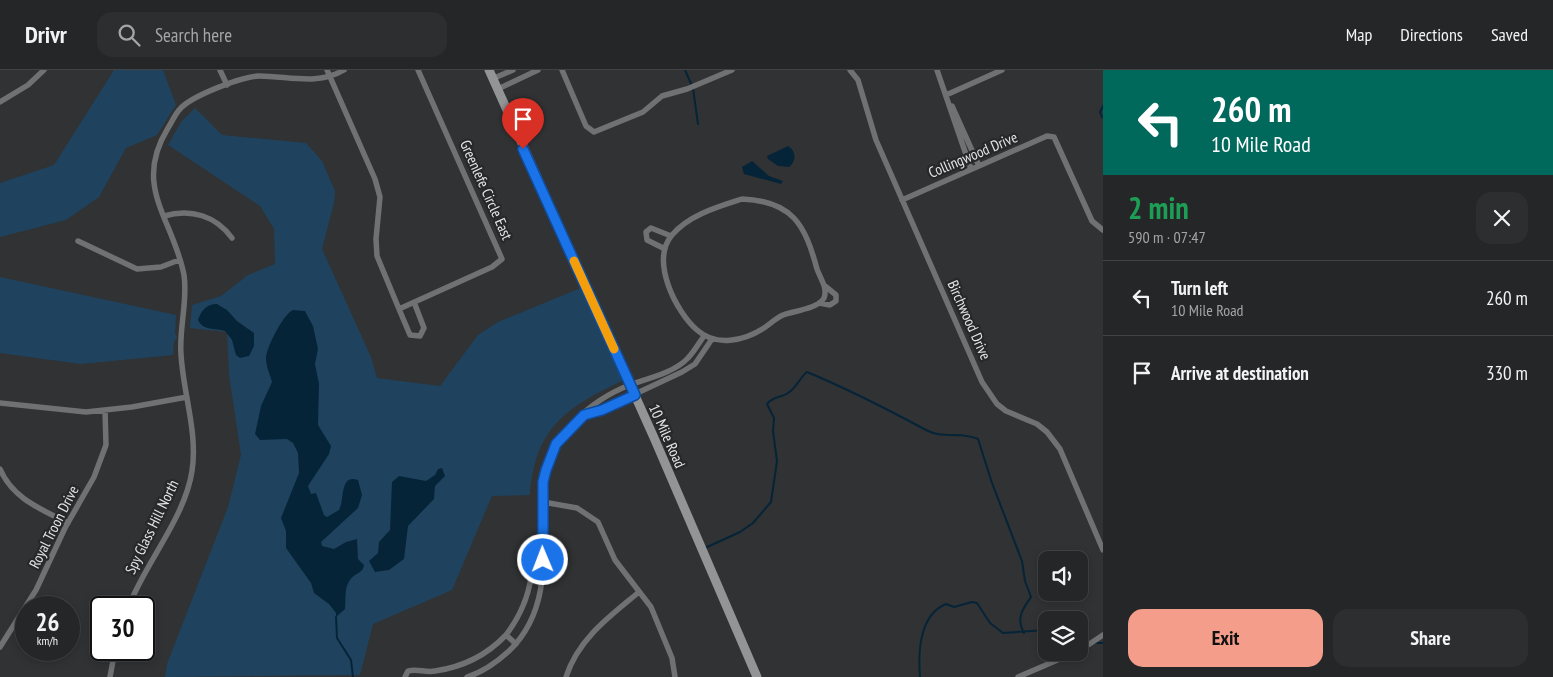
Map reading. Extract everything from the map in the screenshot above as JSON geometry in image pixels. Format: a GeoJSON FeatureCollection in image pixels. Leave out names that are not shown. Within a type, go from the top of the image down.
{"type":"FeatureCollection","features":[{"type":"Feature","properties":{"kind":"main road","name":"10 Mile Road"},"geometry":{"type":"LineString","coordinates":[[490,74],[528,162],[635,395],[756,677]]}},
{"type":"Feature","properties":{"kind":"street"},"geometry":{"type":"LineString","coordinates":[[0,102],[28,85],[44,70]]}},
{"type":"Feature","properties":{"kind":"street"},"geometry":{"type":"LineString","coordinates":[[220,70],[227,85]]}},
{"type":"Feature","properties":{"kind":"street","name":"Spy Glass Hill North"},"geometry":{"type":"LineString","coordinates":[[133,596],[144,572],[179,508],[192,471],[192,433],[181,353],[184,277],[153,184],[153,160],[156,149],[180,108],[211,90],[257,76],[310,80],[328,73],[344,70]]}},
{"type":"Feature","properties":{"kind":"street","name":"Greenlefe Circle East"},"geometry":{"type":"LineString","coordinates":[[399,309],[492,267],[502,259],[418,70]]}},
{"type":"Feature","properties":{"kind":"street"},"geometry":{"type":"LineString","coordinates":[[490,74],[513,70]]}},
{"type":"Feature","properties":{"kind":"street"},"geometry":{"type":"LineString","coordinates":[[498,89],[538,70]]}},
{"type":"Feature","properties":{"kind":"street"},"geometry":{"type":"LineString","coordinates":[[562,70],[586,126],[594,132],[643,112],[662,96],[687,90],[732,70]]}},
{"type":"Feature","properties":{"kind":"street","name":"Birchwood Drive"},"geometry":{"type":"LineString","coordinates":[[850,70],[858,80],[876,140],[989,394],[1006,411],[1037,424],[1054,439],[1103,549]]}},
{"type":"Feature","properties":{"kind":"street"},"geometry":{"type":"LineString","coordinates":[[937,70],[971,169]]}},
{"type":"Feature","properties":{"kind":"street"},"geometry":{"type":"LineString","coordinates":[[946,96],[1002,70]]}},
{"type":"Feature","properties":{"kind":"street"},"geometry":{"type":"LineString","coordinates":[[328,73],[378,188],[380,197],[376,239],[377,256],[410,335],[420,336],[424,328],[414,302]]}},
{"type":"Feature","properties":{"kind":"street"},"geometry":{"type":"LineString","coordinates":[[946,96],[962,125],[980,166]]}},
{"type":"Feature","properties":{"kind":"street","name":"Collingwood Drive"},"geometry":{"type":"LineString","coordinates":[[902,200],[1047,136],[1054,137],[1092,221],[1103,230]]}},
{"type":"Feature","properties":{"kind":"street"},"geometry":{"type":"LineString","coordinates":[[742,200],[768,203],[794,218],[802,227],[809,239],[818,272],[825,286],[836,295],[836,301],[830,305],[820,303],[780,316],[748,338],[712,339],[704,336],[690,324],[674,300],[666,281],[665,249],[671,236],[692,218],[718,207],[742,200]]}},
{"type":"Feature","properties":{"kind":"street"},"geometry":{"type":"LineString","coordinates":[[164,216],[182,212],[199,214],[224,227],[232,238]]}},
{"type":"Feature","properties":{"kind":"street"},"geometry":{"type":"LineString","coordinates":[[665,249],[647,240],[646,232],[651,228],[658,229],[671,236]]}},
{"type":"Feature","properties":{"kind":"street"},"geometry":{"type":"LineString","coordinates":[[78,241],[137,269],[161,267],[179,260]]}},
{"type":"Feature","properties":{"kind":"street"},"geometry":{"type":"LineString","coordinates":[[820,303],[824,297],[825,286]]}},
{"type":"Feature","properties":{"kind":"street"},"geometry":{"type":"LineString","coordinates":[[467,677],[492,665],[516,644],[529,624],[538,603],[543,575],[543,482],[551,456],[562,436],[598,400],[666,371],[687,359],[704,336]]}},
{"type":"Feature","properties":{"kind":"street"},"geometry":{"type":"LineString","coordinates":[[584,415],[602,410],[635,395],[695,364],[712,339]]}},
{"type":"Feature","properties":{"kind":"street"},"geometry":{"type":"LineString","coordinates":[[0,403],[61,411],[105,410],[187,397]]}},
{"type":"Feature","properties":{"kind":"street","name":"Royal Troon Drive"},"geometry":{"type":"LineString","coordinates":[[0,647],[36,590],[103,456],[106,437],[105,410]]}},
{"type":"Feature","properties":{"kind":"street"},"geometry":{"type":"LineString","coordinates":[[0,469],[16,493],[37,508],[68,523]]}},
{"type":"Feature","properties":{"kind":"street"},"geometry":{"type":"LineString","coordinates":[[543,502],[577,508],[592,516],[603,530],[615,560],[651,607],[672,658],[675,677]]}},
{"type":"Feature","properties":{"kind":"street"},"geometry":{"type":"LineString","coordinates":[[405,677],[408,671],[412,670],[433,672],[472,661],[495,647],[516,621],[527,598],[531,577],[532,543],[534,540],[543,540]]}},
{"type":"Feature","properties":{"kind":"street"},"geometry":{"type":"LineString","coordinates":[[566,677],[577,652],[590,635],[640,592]]}},
{"type":"Feature","properties":{"kind":"street"},"geometry":{"type":"LineString","coordinates":[[506,635],[516,644]]}},
{"type":"Feature","properties":{"kind":"street"},"geometry":{"type":"LineString","coordinates":[[1088,645],[1103,635]]}},
{"type":"Feature","properties":{"kind":"street"},"geometry":{"type":"LineString","coordinates":[[110,677],[113,661]]}},
{"type":"Feature","properties":{"kind":"street"},"geometry":{"type":"LineString","coordinates":[[1018,677],[1056,661]]}},
{"type":"Feature","properties":{"kind":"shaded area"},"geometry":{"type":"Polygon","coordinates":[[[114,70],[163,70],[176,105],[157,135],[126,148],[99,197],[66,220],[0,237],[0,183],[54,165],[114,70]]]}},
{"type":"Feature","properties":{"kind":"shaded area"},"geometry":{"type":"Polygon","coordinates":[[[195,108],[222,135],[306,143],[322,161],[335,191],[334,203],[322,249],[371,357],[377,378],[440,386],[478,335],[498,322],[583,287],[624,380],[586,400],[558,422],[547,436],[539,452],[533,472],[530,495],[492,496],[452,590],[373,624],[360,675],[165,677],[167,664],[228,507],[241,455],[229,374],[227,332],[190,328],[192,305],[221,296],[248,275],[275,264],[274,229],[260,206],[168,145],[181,122],[195,108]]]}},
{"type":"Feature","properties":{"kind":"shaded area"},"geometry":{"type":"Polygon","coordinates":[[[788,146],[793,151],[794,156],[792,165],[789,167],[778,166],[768,159],[767,156],[788,146]]]}},
{"type":"Feature","properties":{"kind":"shaded area"},"geometry":{"type":"Polygon","coordinates":[[[752,161],[769,176],[783,181],[781,184],[744,174],[742,167],[752,161]]]}},
{"type":"Feature","properties":{"kind":"shaded area"},"geometry":{"type":"Polygon","coordinates":[[[0,277],[176,315],[175,333],[177,338],[174,342],[173,355],[81,364],[0,353],[0,277]]]}},
{"type":"Feature","properties":{"kind":"shaded area"},"geometry":{"type":"Polygon","coordinates":[[[217,304],[254,333],[254,346],[249,356],[240,358],[236,355],[232,340],[225,331],[206,328],[200,324],[198,320],[204,309],[210,305],[217,304]]]}},
{"type":"Feature","properties":{"kind":"shaded area"},"geometry":{"type":"Polygon","coordinates":[[[293,310],[305,311],[313,326],[318,349],[315,364],[319,384],[318,425],[331,446],[329,454],[308,486],[311,494],[316,493],[324,515],[327,517],[339,510],[345,484],[348,481],[352,479],[358,480],[362,495],[358,508],[321,542],[322,546],[334,549],[346,542],[357,539],[358,559],[364,565],[362,570],[348,583],[345,609],[336,617],[336,613],[329,604],[314,593],[311,583],[286,548],[286,531],[281,518],[299,473],[298,453],[293,443],[287,439],[260,440],[255,434],[261,406],[272,382],[267,364],[267,353],[272,339],[285,317],[293,310]]]}},
{"type":"Feature","properties":{"kind":"shaded area"},"geometry":{"type":"Polygon","coordinates":[[[442,468],[445,476],[435,486],[434,499],[408,526],[404,559],[389,570],[375,572],[369,561],[378,553],[379,542],[390,530],[392,482],[399,476],[426,481],[435,475],[438,469],[442,468]]]}},
{"type":"Feature","properties":{"kind":"waterway"},"geometry":{"type":"LineString","coordinates":[[685,70],[693,88],[698,124]]}},
{"type":"Feature","properties":{"kind":"waterway"},"geometry":{"type":"LineString","coordinates":[[1102,117],[1100,112],[1103,106]]}},
{"type":"Feature","properties":{"kind":"waterway"},"geometry":{"type":"LineString","coordinates":[[705,548],[740,532],[753,523],[771,502],[777,461],[773,431],[774,418],[767,404],[791,391],[807,372],[852,392],[932,433],[965,435],[978,439],[992,483],[1022,561],[1025,581],[1031,597],[1020,618],[1024,633]]}},
{"type":"Feature","properties":{"kind":"waterway"},"geometry":{"type":"LineString","coordinates":[[920,677],[920,646],[925,626],[937,609],[946,604],[954,607],[972,602],[977,603],[990,623],[1003,633],[1038,631]]}},
{"type":"Feature","properties":{"kind":"waterway"},"geometry":{"type":"LineString","coordinates":[[336,617],[337,638],[351,660],[353,677]]}},
{"type":"Feature","properties":{"kind":"waterway"},"geometry":{"type":"LineString","coordinates":[[1096,643],[1103,643]]}},
{"type":"Feature","properties":{"kind":"slow traffic"},"geometry":{"type":"LineString","coordinates":[[574,261],[614,349]]}},
{"type":"Feature","properties":{"kind":"route"},"geometry":{"type":"LineString","coordinates":[[523,149],[635,395],[602,410],[584,415],[578,419],[556,444],[543,482],[543,560]]}}]}
